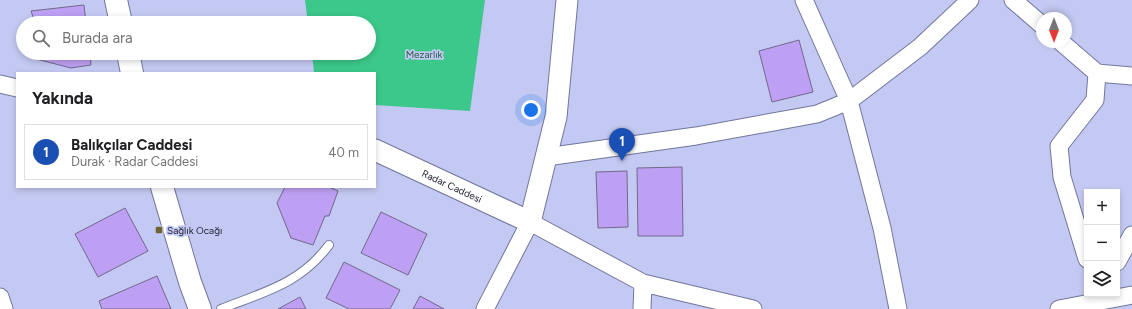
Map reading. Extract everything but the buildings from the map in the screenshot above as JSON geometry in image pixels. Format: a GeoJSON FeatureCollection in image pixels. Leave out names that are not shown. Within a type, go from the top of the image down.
{"type":"FeatureCollection","features":[{"type":"Feature","properties":{"kind":"main road"},"geometry":{"type":"LineString","coordinates":[[116,0],[119,16]]}},
{"type":"Feature","properties":{"kind":"main road"},"geometry":{"type":"LineString","coordinates":[[129,60],[132,72]]}},
{"type":"Feature","properties":{"kind":"main road"},"geometry":{"type":"LineString","coordinates":[[162,188],[190,282],[200,309]]}},
{"type":"Feature","properties":{"kind":"street"},"geometry":{"type":"LineString","coordinates":[[484,309],[530,222],[556,117],[567,0]]}},
{"type":"Feature","properties":{"kind":"street"},"geometry":{"type":"LineString","coordinates":[[804,0],[849,101],[882,228],[898,309]]}},
{"type":"Feature","properties":{"kind":"street"},"geometry":{"type":"LineString","coordinates":[[546,157],[696,136],[817,114],[849,101],[920,48],[970,0]]}},
{"type":"Feature","properties":{"kind":"street"},"geometry":{"type":"LineString","coordinates":[[1013,0],[1036,20]]}},
{"type":"Feature","properties":{"kind":"street"},"geometry":{"type":"LineString","coordinates":[[1068,48],[1097,74],[1132,76]]}},
{"type":"Feature","properties":{"kind":"street"},"geometry":{"type":"LineString","coordinates":[[1084,249],[1062,177],[1059,146],[1095,100],[1097,74]]}},
{"type":"Feature","properties":{"kind":"street"},"geometry":{"type":"LineString","coordinates":[[0,84],[16,88]]}},
{"type":"Feature","properties":{"kind":"street","name":"Radar Caddesi"},"geometry":{"type":"LineString","coordinates":[[376,150],[530,222]]}},
{"type":"Feature","properties":{"kind":"street"},"geometry":{"type":"LineString","coordinates":[[530,222],[643,283],[753,309]]}},
{"type":"Feature","properties":{"kind":"street"},"geometry":{"type":"LineString","coordinates":[[1118,261],[1132,235]]}},
{"type":"Feature","properties":{"kind":"street"},"geometry":{"type":"LineString","coordinates":[[642,309],[643,283]]}},
{"type":"Feature","properties":{"kind":"street"},"geometry":{"type":"LineString","coordinates":[[1120,296],[1132,295]]}},
{"type":"Feature","properties":{"kind":"street"},"geometry":{"type":"LineString","coordinates":[[0,297],[4,309]]}},
{"type":"Feature","properties":{"kind":"street"},"geometry":{"type":"LineString","coordinates":[[1059,309],[1100,297]]}},
{"type":"Feature","properties":{"kind":"lane"},"geometry":{"type":"LineString","coordinates":[[222,309],[294,279],[313,264],[329,245]]}},
{"type":"Feature","properties":{"kind":"green space","name":"Mezarlık"},"geometry":{"type":"Polygon","coordinates":[[[305,0],[485,0],[470,111],[376,105],[376,72],[314,72],[313,60],[376,60],[376,16],[307,16],[305,0]]]}},
{"type":"Feature","properties":{"kind":"place","name":"Balıkçılar Caddesi"},"geometry":{"type":"Point","coordinates":[622,161]}},
{"type":"Feature","properties":{"kind":"place","name":"Sağlık Ocağı"},"geometry":{"type":"Point","coordinates":[159,230]}}]}
